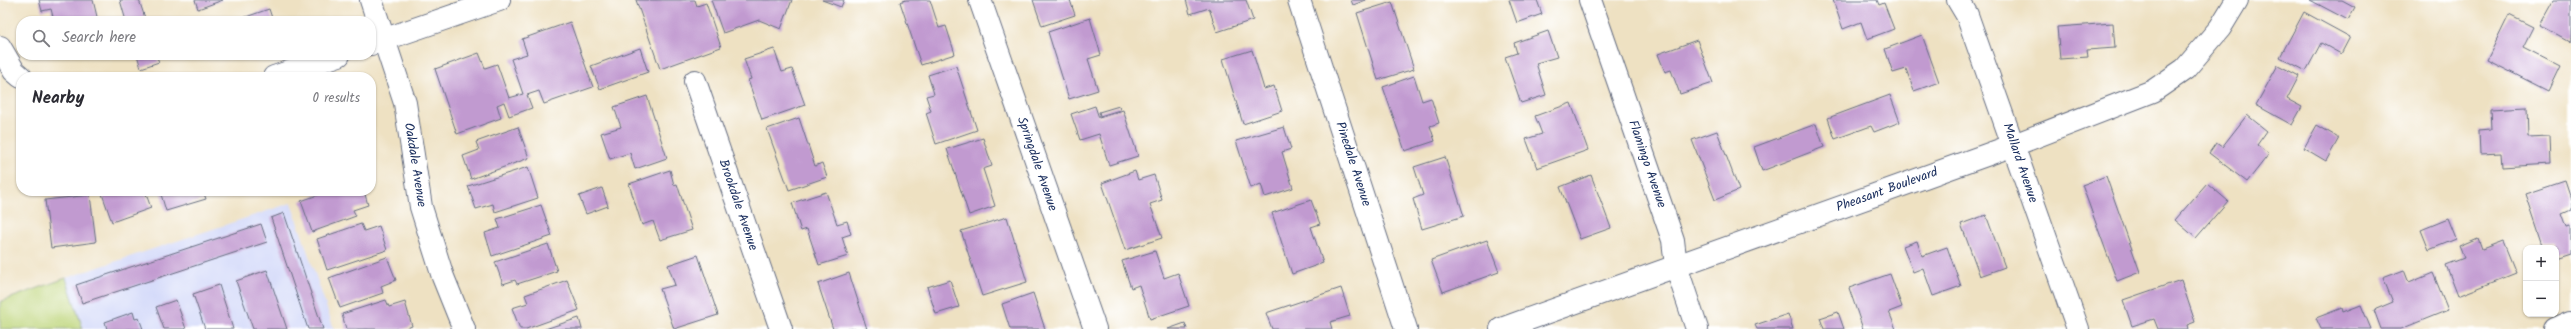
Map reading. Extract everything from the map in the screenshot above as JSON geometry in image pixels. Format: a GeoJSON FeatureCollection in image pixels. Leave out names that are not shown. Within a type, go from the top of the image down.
{"type":"FeatureCollection","features":[{"type":"Feature","properties":{"kind":"street","name":"Oakdale Avenue"},"geometry":{"type":"LineString","coordinates":[[371,0],[374,16]]}},
{"type":"Feature","properties":{"kind":"street"},"geometry":{"type":"LineString","coordinates":[[378,42],[499,0]]}},
{"type":"Feature","properties":{"kind":"street","name":"Springdale Avenue"},"geometry":{"type":"LineString","coordinates":[[980,0],[1095,329]]}},
{"type":"Feature","properties":{"kind":"street","name":"Pinedale Avenue"},"geometry":{"type":"LineString","coordinates":[[1299,0],[1406,329]]}},
{"type":"Feature","properties":{"kind":"street","name":"Flamingo Avenue"},"geometry":{"type":"LineString","coordinates":[[1590,0],[1673,240],[1676,266],[1697,329]]}},
{"type":"Feature","properties":{"kind":"street","name":"Mallard Avenue"},"geometry":{"type":"LineString","coordinates":[[1958,0],[1967,15],[2078,329]]}},
{"type":"Feature","properties":{"kind":"street","name":"Pheasant Boulevard"},"geometry":{"type":"LineString","coordinates":[[1501,329],[2014,145],[2154,91],[2185,69],[2220,28],[2237,0]]}},
{"type":"Feature","properties":{"kind":"street","name":"Oakdale Avenue"},"geometry":{"type":"LineString","coordinates":[[376,30],[378,42],[405,104],[421,207],[443,277],[464,329]]}},
{"type":"Feature","properties":{"kind":"street"},"geometry":{"type":"LineString","coordinates":[[0,47],[16,73]]}},
{"type":"Feature","properties":{"kind":"street"},"geometry":{"type":"LineString","coordinates":[[289,72],[324,60]]}},
{"type":"Feature","properties":{"kind":"street","name":"Brookdale Avenue"},"geometry":{"type":"LineString","coordinates":[[695,81],[781,329]]}},
{"type":"Feature","properties":{"kind":"street"},"geometry":{"type":"LineString","coordinates":[[2555,329],[2571,322]]}},
{"type":"Feature","properties":{"kind":"shaded area"},"geometry":{"type":"Polygon","coordinates":[[[291,203],[334,329],[83,329],[66,278],[291,203]]]}},
{"type":"Feature","properties":{"kind":"green space"},"geometry":{"type":"Polygon","coordinates":[[[66,278],[83,329],[0,329],[0,302],[66,278]]]}},
{"type":"Feature","properties":{"kind":"building"},"geometry":{"type":"Polygon","coordinates":[[[39,0],[93,0],[97,16],[53,16],[51,9],[42,11],[39,0]]]}},
{"type":"Feature","properties":{"kind":"building"},"geometry":{"type":"Polygon","coordinates":[[[120,0],[139,0],[144,16],[125,16],[120,0]]]}},
{"type":"Feature","properties":{"kind":"building"},"geometry":{"type":"Polygon","coordinates":[[[195,0],[223,0],[198,9],[195,0]]]}},
{"type":"Feature","properties":{"kind":"building"},"geometry":{"type":"Polygon","coordinates":[[[636,0],[695,0],[697,6],[706,3],[721,47],[660,69],[636,0]]]}},
{"type":"Feature","properties":{"kind":"building"},"geometry":{"type":"Polygon","coordinates":[[[711,0],[792,0],[781,29],[759,20],[723,33],[711,0]]]}},
{"type":"Feature","properties":{"kind":"building"},"geometry":{"type":"Polygon","coordinates":[[[822,0],[844,0],[841,7],[822,0]]]}},
{"type":"Feature","properties":{"kind":"building"},"geometry":{"type":"Polygon","coordinates":[[[906,0],[930,0],[939,28],[946,26],[955,54],[921,65],[900,2],[906,0]]]}},
{"type":"Feature","properties":{"kind":"building"},"geometry":{"type":"Polygon","coordinates":[[[1033,0],[1070,0],[1075,15],[1042,26],[1033,0]]]}},
{"type":"Feature","properties":{"kind":"building"},"geometry":{"type":"Polygon","coordinates":[[[1186,0],[1246,0],[1253,20],[1217,32],[1209,8],[1190,14],[1186,0]]]}},
{"type":"Feature","properties":{"kind":"building"},"geometry":{"type":"Polygon","coordinates":[[[1351,0],[1366,0],[1353,5],[1351,0]]]}},
{"type":"Feature","properties":{"kind":"building"},"geometry":{"type":"Polygon","coordinates":[[[1509,0],[1537,0],[1542,14],[1517,23],[1509,0]]]}},
{"type":"Feature","properties":{"kind":"building"},"geometry":{"type":"Polygon","coordinates":[[[1833,0],[1877,0],[1879,5],[1884,3],[1894,29],[1867,39],[1861,22],[1843,29],[1833,0]]]}},
{"type":"Feature","properties":{"kind":"building"},"geometry":{"type":"Polygon","coordinates":[[[2310,0],[2342,0],[2355,7],[2348,20],[2310,0]]]}},
{"type":"Feature","properties":{"kind":"building"},"geometry":{"type":"Polygon","coordinates":[[[2554,0],[2571,0],[2571,37],[2569,41],[2540,25],[2554,0]]]}},
{"type":"Feature","properties":{"kind":"building"},"geometry":{"type":"Polygon","coordinates":[[[1392,2],[1414,69],[1378,80],[1357,13],[1392,2]]]}},
{"type":"Feature","properties":{"kind":"building"},"geometry":{"type":"Polygon","coordinates":[[[269,9],[271,16],[249,16],[269,9]]]}},
{"type":"Feature","properties":{"kind":"building"},"geometry":{"type":"Polygon","coordinates":[[[2304,12],[2350,37],[2341,54],[2321,43],[2306,71],[2280,57],[2304,12]]]}},
{"type":"Feature","properties":{"kind":"building"},"geometry":{"type":"Polygon","coordinates":[[[2509,15],[2533,27],[2523,47],[2560,66],[2548,91],[2487,60],[2509,15]]]}},
{"type":"Feature","properties":{"kind":"building"},"geometry":{"type":"Polygon","coordinates":[[[1090,18],[1101,55],[1088,59],[1098,90],[1069,99],[1048,32],[1090,18]]]}},
{"type":"Feature","properties":{"kind":"building"},"geometry":{"type":"Polygon","coordinates":[[[570,22],[593,87],[544,104],[539,91],[527,95],[532,108],[509,116],[504,102],[497,105],[501,118],[457,134],[435,69],[479,53],[485,68],[497,64],[509,98],[523,94],[511,59],[527,54],[522,39],[570,22]]]}},
{"type":"Feature","properties":{"kind":"building"},"geometry":{"type":"Polygon","coordinates":[[[2113,23],[2115,48],[2087,50],[2088,57],[2060,59],[2057,27],[2113,23]]]}},
{"type":"Feature","properties":{"kind":"building"},"geometry":{"type":"Polygon","coordinates":[[[1548,31],[1557,57],[1536,63],[1546,95],[1521,103],[1505,57],[1517,53],[1514,43],[1548,31]]]}},
{"type":"Feature","properties":{"kind":"building"},"geometry":{"type":"Polygon","coordinates":[[[1922,35],[1939,82],[1914,91],[1906,69],[1893,73],[1885,49],[1922,35]]]}},
{"type":"Feature","properties":{"kind":"building"},"geometry":{"type":"Polygon","coordinates":[[[1697,40],[1713,83],[1680,94],[1671,70],[1665,72],[1658,54],[1697,40]]]}},
{"type":"Feature","properties":{"kind":"building"},"geometry":{"type":"Polygon","coordinates":[[[640,48],[648,72],[600,89],[591,66],[640,48]]]}},
{"type":"Feature","properties":{"kind":"building"},"geometry":{"type":"Polygon","coordinates":[[[774,49],[782,72],[792,69],[805,105],[762,120],[748,80],[751,79],[744,59],[774,49]]]}},
{"type":"Feature","properties":{"kind":"building"},"geometry":{"type":"Polygon","coordinates":[[[1252,50],[1264,89],[1274,86],[1282,111],[1243,124],[1223,59],[1252,50]]]}},
{"type":"Feature","properties":{"kind":"building"},"geometry":{"type":"Polygon","coordinates":[[[139,60],[158,60],[159,62],[141,68],[139,60]]]}},
{"type":"Feature","properties":{"kind":"building"},"geometry":{"type":"Polygon","coordinates":[[[2278,65],[2299,76],[2287,99],[2302,107],[2292,125],[2256,105],[2278,65]]]}},
{"type":"Feature","properties":{"kind":"building"},"geometry":{"type":"Polygon","coordinates":[[[956,66],[977,130],[936,144],[926,113],[931,111],[926,96],[934,94],[928,75],[956,66]]]}},
{"type":"Feature","properties":{"kind":"building"},"geometry":{"type":"Polygon","coordinates":[[[1414,76],[1422,101],[1431,98],[1439,123],[1430,126],[1435,141],[1405,151],[1383,87],[1414,76]]]}},
{"type":"Feature","properties":{"kind":"building"},"geometry":{"type":"Polygon","coordinates":[[[1890,95],[1900,122],[1874,132],[1871,126],[1835,139],[1828,118],[1890,95]]]}},
{"type":"Feature","properties":{"kind":"building"},"geometry":{"type":"Polygon","coordinates":[[[647,96],[667,158],[635,169],[630,153],[610,159],[601,133],[621,127],[614,107],[647,96]]]}},
{"type":"Feature","properties":{"kind":"building"},"geometry":{"type":"Polygon","coordinates":[[[1571,103],[1588,150],[1537,168],[1526,139],[1542,134],[1535,116],[1571,103]]]}},
{"type":"Feature","properties":{"kind":"building"},"geometry":{"type":"Polygon","coordinates":[[[1095,106],[1099,118],[1123,110],[1138,156],[1109,165],[1099,134],[1080,140],[1071,114],[1095,106]]]}},
{"type":"Feature","properties":{"kind":"building"},"geometry":{"type":"Polygon","coordinates":[[[1119,106],[1120,110],[1100,116],[1099,112],[1119,106]]]}},
{"type":"Feature","properties":{"kind":"building"},"geometry":{"type":"Polygon","coordinates":[[[2527,107],[2528,137],[2550,136],[2551,164],[2502,167],[2501,153],[2480,154],[2479,130],[2491,129],[2490,109],[2527,107]]]}},
{"type":"Feature","properties":{"kind":"building"},"geometry":{"type":"Polygon","coordinates":[[[2247,115],[2267,131],[2257,145],[2269,154],[2247,182],[2209,153],[2216,143],[2222,147],[2247,115]]]}},
{"type":"Feature","properties":{"kind":"building"},"geometry":{"type":"Polygon","coordinates":[[[799,118],[815,166],[822,163],[827,177],[789,190],[767,129],[799,118]]]}},
{"type":"Feature","properties":{"kind":"building"},"geometry":{"type":"Polygon","coordinates":[[[1816,124],[1824,147],[1762,171],[1754,147],[1816,124]]]}},
{"type":"Feature","properties":{"kind":"building"},"geometry":{"type":"Polygon","coordinates":[[[2317,125],[2339,138],[2326,161],[2304,148],[2317,125]]]}},
{"type":"Feature","properties":{"kind":"building"},"geometry":{"type":"Polygon","coordinates":[[[518,127],[529,158],[471,179],[463,156],[479,150],[476,142],[518,127]]]}},
{"type":"Feature","properties":{"kind":"building"},"geometry":{"type":"Polygon","coordinates":[[[1284,127],[1291,149],[1282,152],[1293,188],[1265,197],[1261,184],[1251,188],[1236,141],[1284,127]]]}},
{"type":"Feature","properties":{"kind":"building"},"geometry":{"type":"Polygon","coordinates":[[[1717,131],[1739,190],[1715,200],[1692,140],[1717,131]]]}},
{"type":"Feature","properties":{"kind":"building"},"geometry":{"type":"Polygon","coordinates":[[[983,138],[992,166],[983,169],[995,206],[969,215],[947,149],[983,138]]]}},
{"type":"Feature","properties":{"kind":"building"},"geometry":{"type":"Polygon","coordinates":[[[1445,157],[1464,216],[1422,229],[1413,199],[1423,195],[1414,167],[1445,157]]]}},
{"type":"Feature","properties":{"kind":"building"},"geometry":{"type":"Polygon","coordinates":[[[528,167],[538,198],[495,212],[493,204],[476,209],[468,186],[528,167]]]}},
{"type":"Feature","properties":{"kind":"building"},"geometry":{"type":"Polygon","coordinates":[[[670,170],[674,185],[677,184],[692,230],[660,240],[653,221],[642,225],[629,184],[670,170]]]}},
{"type":"Feature","properties":{"kind":"building"},"geometry":{"type":"Polygon","coordinates":[[[1135,171],[1138,180],[1154,175],[1162,200],[1150,204],[1162,238],[1125,250],[1102,183],[1135,171]]]}},
{"type":"Feature","properties":{"kind":"building"},"geometry":{"type":"Polygon","coordinates":[[[1591,175],[1611,228],[1580,239],[1560,187],[1591,175]]]}},
{"type":"Feature","properties":{"kind":"building"},"geometry":{"type":"Polygon","coordinates":[[[2106,176],[2140,272],[2117,281],[2082,185],[2106,176]]]}},
{"type":"Feature","properties":{"kind":"building"},"geometry":{"type":"Polygon","coordinates":[[[2564,181],[2571,202],[2571,208],[2562,212],[2567,226],[2571,225],[2571,255],[2559,259],[2559,245],[2542,245],[2525,194],[2564,181]]]}},
{"type":"Feature","properties":{"kind":"building"},"geometry":{"type":"Polygon","coordinates":[[[2207,183],[2228,201],[2196,238],[2175,220],[2207,183]]]}},
{"type":"Feature","properties":{"kind":"building"},"geometry":{"type":"Polygon","coordinates":[[[602,188],[608,206],[586,214],[579,196],[602,188]]]}},
{"type":"Feature","properties":{"kind":"building"},"geometry":{"type":"Polygon","coordinates":[[[826,192],[837,224],[847,221],[851,234],[842,237],[848,256],[819,265],[807,229],[801,231],[792,203],[826,192]]]}},
{"type":"Feature","properties":{"kind":"building"},"geometry":{"type":"Polygon","coordinates":[[[90,196],[96,242],[51,248],[45,200],[90,196]]]}},
{"type":"Feature","properties":{"kind":"building"},"geometry":{"type":"Polygon","coordinates":[[[103,196],[147,196],[151,208],[112,222],[103,196]]]}},
{"type":"Feature","properties":{"kind":"building"},"geometry":{"type":"Polygon","coordinates":[[[162,196],[205,196],[206,199],[166,211],[162,196]]]}},
{"type":"Feature","properties":{"kind":"building"},"geometry":{"type":"Polygon","coordinates":[[[315,196],[365,196],[368,205],[353,210],[356,216],[312,232],[301,201],[315,196]]]}},
{"type":"Feature","properties":{"kind":"building"},"geometry":{"type":"Polygon","coordinates":[[[1311,200],[1320,224],[1311,227],[1323,263],[1292,274],[1272,213],[1311,200]]]}},
{"type":"Feature","properties":{"kind":"building"},"geometry":{"type":"Polygon","coordinates":[[[541,205],[552,236],[492,256],[485,233],[500,228],[497,219],[541,205]]]}},
{"type":"Feature","properties":{"kind":"building"},"geometry":{"type":"Polygon","coordinates":[[[284,213],[323,329],[308,329],[271,218],[284,213]]]}},
{"type":"Feature","properties":{"kind":"building"},"geometry":{"type":"Polygon","coordinates":[[[1986,215],[2005,267],[1980,276],[1961,224],[1986,215]]]}},
{"type":"Feature","properties":{"kind":"building"},"geometry":{"type":"Polygon","coordinates":[[[1007,217],[1027,282],[982,296],[961,231],[1007,217]]]}},
{"type":"Feature","properties":{"kind":"building"},"geometry":{"type":"Polygon","coordinates":[[[2448,219],[2456,239],[2429,250],[2421,230],[2448,219]]]}},
{"type":"Feature","properties":{"kind":"building"},"geometry":{"type":"Polygon","coordinates":[[[261,224],[267,242],[82,303],[76,285],[261,224]]]}},
{"type":"Feature","properties":{"kind":"building"},"geometry":{"type":"Polygon","coordinates":[[[361,224],[364,231],[379,226],[387,250],[327,270],[317,239],[361,224]]]}},
{"type":"Feature","properties":{"kind":"building"},"geometry":{"type":"Polygon","coordinates":[[[2478,238],[2482,249],[2503,241],[2516,273],[2458,296],[2446,265],[2464,258],[2459,246],[2478,238]]]}},
{"type":"Feature","properties":{"kind":"building"},"geometry":{"type":"Polygon","coordinates":[[[1487,240],[1499,272],[1443,292],[1431,260],[1487,240]]]}},
{"type":"Feature","properties":{"kind":"building"},"geometry":{"type":"Polygon","coordinates":[[[1917,241],[1922,256],[1947,247],[1961,286],[1933,296],[1923,268],[1913,272],[1903,246],[1917,241]]]}},
{"type":"Feature","properties":{"kind":"building"},"geometry":{"type":"Polygon","coordinates":[[[548,244],[557,271],[517,284],[515,280],[503,284],[495,262],[548,244]]]}},
{"type":"Feature","properties":{"kind":"building"},"geometry":{"type":"Polygon","coordinates":[[[1155,251],[1164,278],[1178,273],[1189,306],[1150,319],[1139,285],[1131,288],[1122,261],[1155,251]]]}},
{"type":"Feature","properties":{"kind":"building"},"geometry":{"type":"Polygon","coordinates":[[[698,255],[718,315],[674,329],[660,289],[675,285],[668,265],[698,255]]]}},
{"type":"Feature","properties":{"kind":"building"},"geometry":{"type":"Polygon","coordinates":[[[387,257],[396,280],[381,286],[383,293],[340,308],[329,278],[387,257]]]}},
{"type":"Feature","properties":{"kind":"building"},"geometry":{"type":"Polygon","coordinates":[[[267,270],[287,329],[253,329],[236,281],[267,270]]]}},
{"type":"Feature","properties":{"kind":"building"},"geometry":{"type":"Polygon","coordinates":[[[2404,270],[2409,283],[2433,273],[2448,310],[2401,329],[2381,329],[2374,310],[2393,302],[2383,278],[2404,270]]]}},
{"type":"Feature","properties":{"kind":"building"},"geometry":{"type":"Polygon","coordinates":[[[849,273],[867,329],[833,329],[818,284],[849,273]]]}},
{"type":"Feature","properties":{"kind":"building"},"geometry":{"type":"Polygon","coordinates":[[[1890,274],[1902,307],[1889,312],[1896,329],[1863,329],[1849,288],[1890,274]]]}},
{"type":"Feature","properties":{"kind":"building"},"geometry":{"type":"Polygon","coordinates":[[[567,280],[579,310],[526,329],[520,329],[512,308],[528,303],[525,295],[567,280]]]}},
{"type":"Feature","properties":{"kind":"building"},"geometry":{"type":"Polygon","coordinates":[[[950,280],[959,307],[936,314],[927,287],[950,280]]]}},
{"type":"Feature","properties":{"kind":"building"},"geometry":{"type":"Polygon","coordinates":[[[2181,280],[2195,322],[2187,325],[2188,329],[2158,329],[2154,319],[2132,326],[2123,300],[2181,280]]]}},
{"type":"Feature","properties":{"kind":"building"},"geometry":{"type":"Polygon","coordinates":[[[219,285],[233,329],[205,329],[193,294],[219,285]]]}},
{"type":"Feature","properties":{"kind":"building"},"geometry":{"type":"Polygon","coordinates":[[[1341,288],[1350,316],[1330,322],[1332,329],[1272,329],[1266,313],[1341,288]]]}},
{"type":"Feature","properties":{"kind":"building"},"geometry":{"type":"Polygon","coordinates":[[[1033,293],[1045,329],[1010,329],[1002,304],[1033,293]]]}},
{"type":"Feature","properties":{"kind":"building"},"geometry":{"type":"Polygon","coordinates":[[[176,300],[186,329],[164,329],[156,307],[176,300]]]}},
{"type":"Feature","properties":{"kind":"building"},"geometry":{"type":"Polygon","coordinates":[[[386,300],[389,307],[405,302],[412,326],[404,329],[346,329],[342,314],[386,300]]]}},
{"type":"Feature","properties":{"kind":"building"},"geometry":{"type":"Polygon","coordinates":[[[2361,305],[2371,329],[2321,329],[2316,318],[2342,308],[2343,312],[2361,305]]]}},
{"type":"Feature","properties":{"kind":"building"},"geometry":{"type":"Polygon","coordinates":[[[133,312],[135,319],[139,318],[143,329],[107,329],[105,322],[133,312]]]}},
{"type":"Feature","properties":{"kind":"building"},"geometry":{"type":"Polygon","coordinates":[[[1838,312],[1844,329],[1824,329],[1820,318],[1838,312]]]}},
{"type":"Feature","properties":{"kind":"building"},"geometry":{"type":"Polygon","coordinates":[[[1788,314],[1793,329],[1757,329],[1755,325],[1788,314]]]}},
{"type":"Feature","properties":{"kind":"building"},"geometry":{"type":"Polygon","coordinates":[[[579,318],[582,329],[545,329],[579,318]]]}},
{"type":"Feature","properties":{"kind":"building"},"geometry":{"type":"Polygon","coordinates":[[[1185,323],[1187,329],[1168,329],[1185,323]]]}}]}
